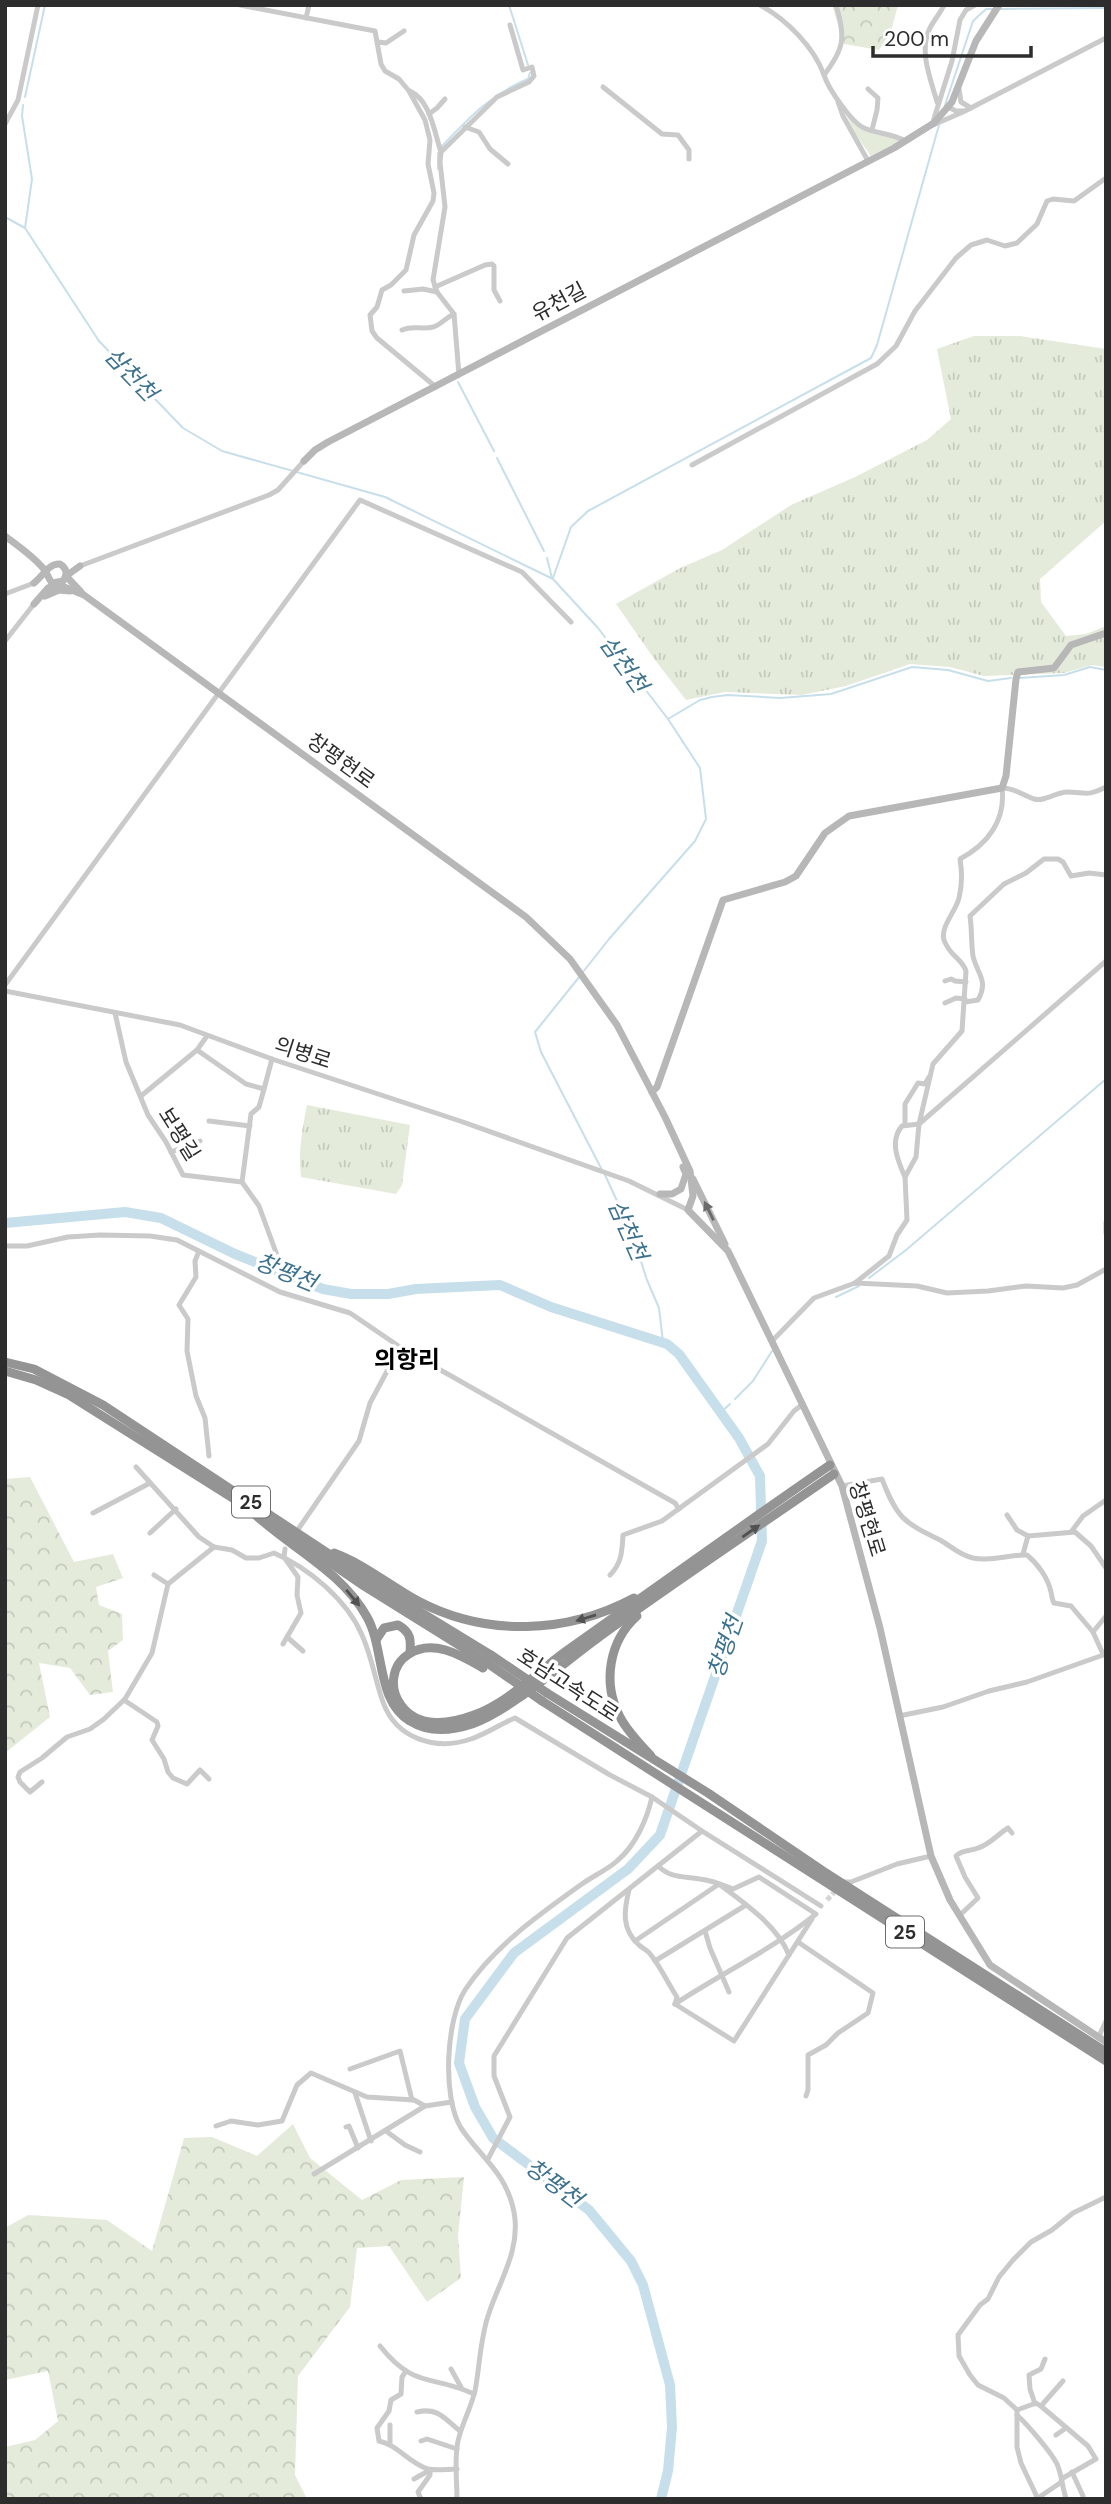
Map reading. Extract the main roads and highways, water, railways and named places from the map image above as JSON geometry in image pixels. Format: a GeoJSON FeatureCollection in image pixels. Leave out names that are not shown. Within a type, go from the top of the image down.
{"type":"FeatureCollection","features":[{"type":"Feature","properties":{"kind":"highway","name":"호남고속도로"},"geometry":{"type":"LineString","coordinates":[[5,1362],[34,1369],[103,1405],[318,1546],[487,1662]]}},
{"type":"Feature","properties":{"kind":"highway","name":"호남고속도로"},"geometry":{"type":"LineString","coordinates":[[5,1371],[36,1380],[69,1395],[246,1506],[364,1586],[654,1766],[704,1803],[1106,2062]]}},
{"type":"Feature","properties":{"kind":"highway"},"geometry":{"type":"LineString","coordinates":[[246,1506],[266,1527],[327,1570],[357,1601],[368,1618],[389,1696],[398,1713],[424,1728],[440,1730],[472,1724],[506,1705],[671,1582],[727,1536],[784,1497],[832,1469]]}},
{"type":"Feature","properties":{"kind":"highway"},"geometry":{"type":"LineString","coordinates":[[487,1662],[439,1648],[425,1648],[410,1653],[395,1670],[395,1695],[402,1707],[425,1722],[439,1723],[476,1714],[507,1697],[562,1654],[671,1582],[721,1553],[782,1510],[832,1469]]}},
{"type":"Feature","properties":{"kind":"highway"},"geometry":{"type":"LineString","coordinates":[[318,1546],[349,1558],[411,1597],[454,1616],[518,1627],[573,1622],[596,1615],[671,1582]]}},
{"type":"Feature","properties":{"kind":"highway"},"geometry":{"type":"LineString","coordinates":[[654,1766],[620,1718],[612,1696],[611,1664],[620,1635],[671,1582]]}},
{"type":"Feature","properties":{"kind":"highway"},"geometry":{"type":"LineString","coordinates":[[376,1640],[384,1628],[398,1625],[409,1633],[410,1653]]}},
{"type":"Feature","properties":{"kind":"highway","name":"25"},"geometry":{"type":"LineString","coordinates":[[487,1662],[544,1697]]}},
{"type":"Feature","properties":{"kind":"highway","name":"호남고속도로"},"geometry":{"type":"LineString","coordinates":[[654,1766],[708,1793],[823,1871],[1106,2052]]}},
{"type":"Feature","properties":{"kind":"main road","name":"유천길"},"geometry":{"type":"LineString","coordinates":[[304,461],[328,442],[868,161],[931,125],[948,107],[959,88],[976,41],[997,8]]}},
{"type":"Feature","properties":{"kind":"main road"},"geometry":{"type":"LineString","coordinates":[[5,536],[30,555],[58,584],[84,595]]}},
{"type":"Feature","properties":{"kind":"main road"},"geometry":{"type":"LineString","coordinates":[[30,555],[52,564],[80,566]]}},
{"type":"Feature","properties":{"kind":"main road"},"geometry":{"type":"LineString","coordinates":[[30,555],[37,570],[34,583],[47,575]]}},
{"type":"Feature","properties":{"kind":"main road"},"geometry":{"type":"LineString","coordinates":[[34,604],[52,564]]}},
{"type":"Feature","properties":{"kind":"main road"},"geometry":{"type":"LineString","coordinates":[[62,566],[66,576],[84,595]]}},
{"type":"Feature","properties":{"kind":"main road"},"geometry":{"type":"LineString","coordinates":[[34,604],[48,588],[63,581],[80,566]]}},
{"type":"Feature","properties":{"kind":"main road"},"geometry":{"type":"LineString","coordinates":[[80,566],[75,578],[84,595]]}},
{"type":"Feature","properties":{"kind":"main road"},"geometry":{"type":"LineString","coordinates":[[34,604],[51,592],[59,590],[84,595]]}},
{"type":"Feature","properties":{"kind":"main road","name":"창평현로"},"geometry":{"type":"LineString","coordinates":[[84,595],[526,917],[572,962],[592,988],[617,1025],[652,1092]]}},
{"type":"Feature","properties":{"kind":"main road"},"geometry":{"type":"LineString","coordinates":[[728,1251],[652,1092],[657,1087],[723,900],[792,880],[800,873],[825,833],[834,824],[849,816],[1002,788],[1006,776],[1018,672],[1054,668],[1071,645],[1106,633]]}},
{"type":"Feature","properties":{"kind":"main road"},"geometry":{"type":"LineString","coordinates":[[660,1194],[672,1194],[681,1189],[685,1181],[686,1174],[674,1147],[672,1133]]}},
{"type":"Feature","properties":{"kind":"main road","name":"창평현로"},"geometry":{"type":"LineString","coordinates":[[690,1171],[693,1196],[688,1210],[728,1251],[842,1486],[870,1589],[931,1856],[946,1892],[990,1965],[1102,2040]]}},
{"type":"Feature","properties":{"kind":"waterway"},"geometry":{"type":"LineString","coordinates":[[25,97],[45,5]]}},
{"type":"Feature","properties":{"kind":"waterway"},"geometry":{"type":"LineString","coordinates":[[509,5],[528,65]]}},
{"type":"Feature","properties":{"kind":"waterway"},"geometry":{"type":"LineString","coordinates":[[998,9],[1106,8]]}},
{"type":"Feature","properties":{"kind":"waterway"},"geometry":{"type":"LineString","coordinates":[[945,105],[973,21],[986,9],[993,9]]}},
{"type":"Feature","properties":{"kind":"waterway"},"geometry":{"type":"LineString","coordinates":[[442,146],[481,108],[528,79],[530,73]]}},
{"type":"Feature","properties":{"kind":"waterway"},"geometry":{"type":"LineString","coordinates":[[23,105],[22,116],[32,179],[25,228]]}},
{"type":"Feature","properties":{"kind":"waterway"},"geometry":{"type":"LineString","coordinates":[[553,578],[571,527],[588,511],[871,358],[877,345],[939,125]]}},
{"type":"Feature","properties":{"kind":"waterway"},"geometry":{"type":"LineString","coordinates":[[438,153],[438,169]]}},
{"type":"Feature","properties":{"kind":"waterway","name":"삼천천"},"geometry":{"type":"LineString","coordinates":[[5,217],[25,228],[99,341],[183,428],[222,451],[385,497],[553,579],[598,628],[668,719],[700,768],[706,819],[695,841],[583,972]]}},
{"type":"Feature","properties":{"kind":"waterway"},"geometry":{"type":"LineString","coordinates":[[458,382],[494,451]]}},
{"type":"Feature","properties":{"kind":"waterway"},"geometry":{"type":"LineString","coordinates":[[497,458],[544,551]]}},
{"type":"Feature","properties":{"kind":"waterway"},"geometry":{"type":"LineString","coordinates":[[547,558],[552,578]]}},
{"type":"Feature","properties":{"kind":"waterway"},"geometry":{"type":"LineString","coordinates":[[668,719],[700,700],[712,697],[728,695],[780,698],[831,694],[912,667],[948,670],[988,681],[1011,678]]}},
{"type":"Feature","properties":{"kind":"waterway"},"geometry":{"type":"LineString","coordinates":[[1020,678],[1064,675],[1090,667],[1106,670]]}},
{"type":"Feature","properties":{"kind":"waterway","name":"삼천천"},"geometry":{"type":"LineString","coordinates":[[580,976],[535,1032],[541,1052],[602,1170]]}},
{"type":"Feature","properties":{"kind":"waterway"},"geometry":{"type":"LineString","coordinates":[[869,1278],[906,1250],[1106,1079]]}},
{"type":"Feature","properties":{"kind":"waterway","name":"삼천천"},"geometry":{"type":"LineString","coordinates":[[605,1175],[631,1231],[659,1308],[663,1342]]}},
{"type":"Feature","properties":{"kind":"waterway","name":"창평천"},"geometry":{"type":"LineString","coordinates":[[5,1223],[125,1212],[161,1218],[235,1254],[323,1289],[351,1294],[388,1294],[416,1289],[500,1285],[551,1307],[667,1344],[679,1354],[739,1438],[760,1476],[762,1541],[660,1835],[628,1869],[514,1953],[465,2019],[459,2063],[475,2107],[493,2138],[589,2210],[631,2261],[643,2285],[670,2385],[672,2427],[668,2471],[661,2499]]}},
{"type":"Feature","properties":{"kind":"waterway"},"geometry":{"type":"LineString","coordinates":[[836,1297],[859,1286]]}},
{"type":"Feature","properties":{"kind":"waterway"},"geometry":{"type":"LineString","coordinates":[[735,1399],[753,1381],[772,1351]]}},
{"type":"Feature","properties":{"kind":"waterway"},"geometry":{"type":"LineString","coordinates":[[721,1412],[730,1404]]}},
{"type":"Feature","properties":{"kind":"tunnel"},"geometry":{"type":"LineString","coordinates":[[827,1900],[837,1889]]}},
{"type":"Feature","properties":{"kind":"district","name":"의항리"},"geometry":{"type":"Point","coordinates":[407,1360]}}]}
